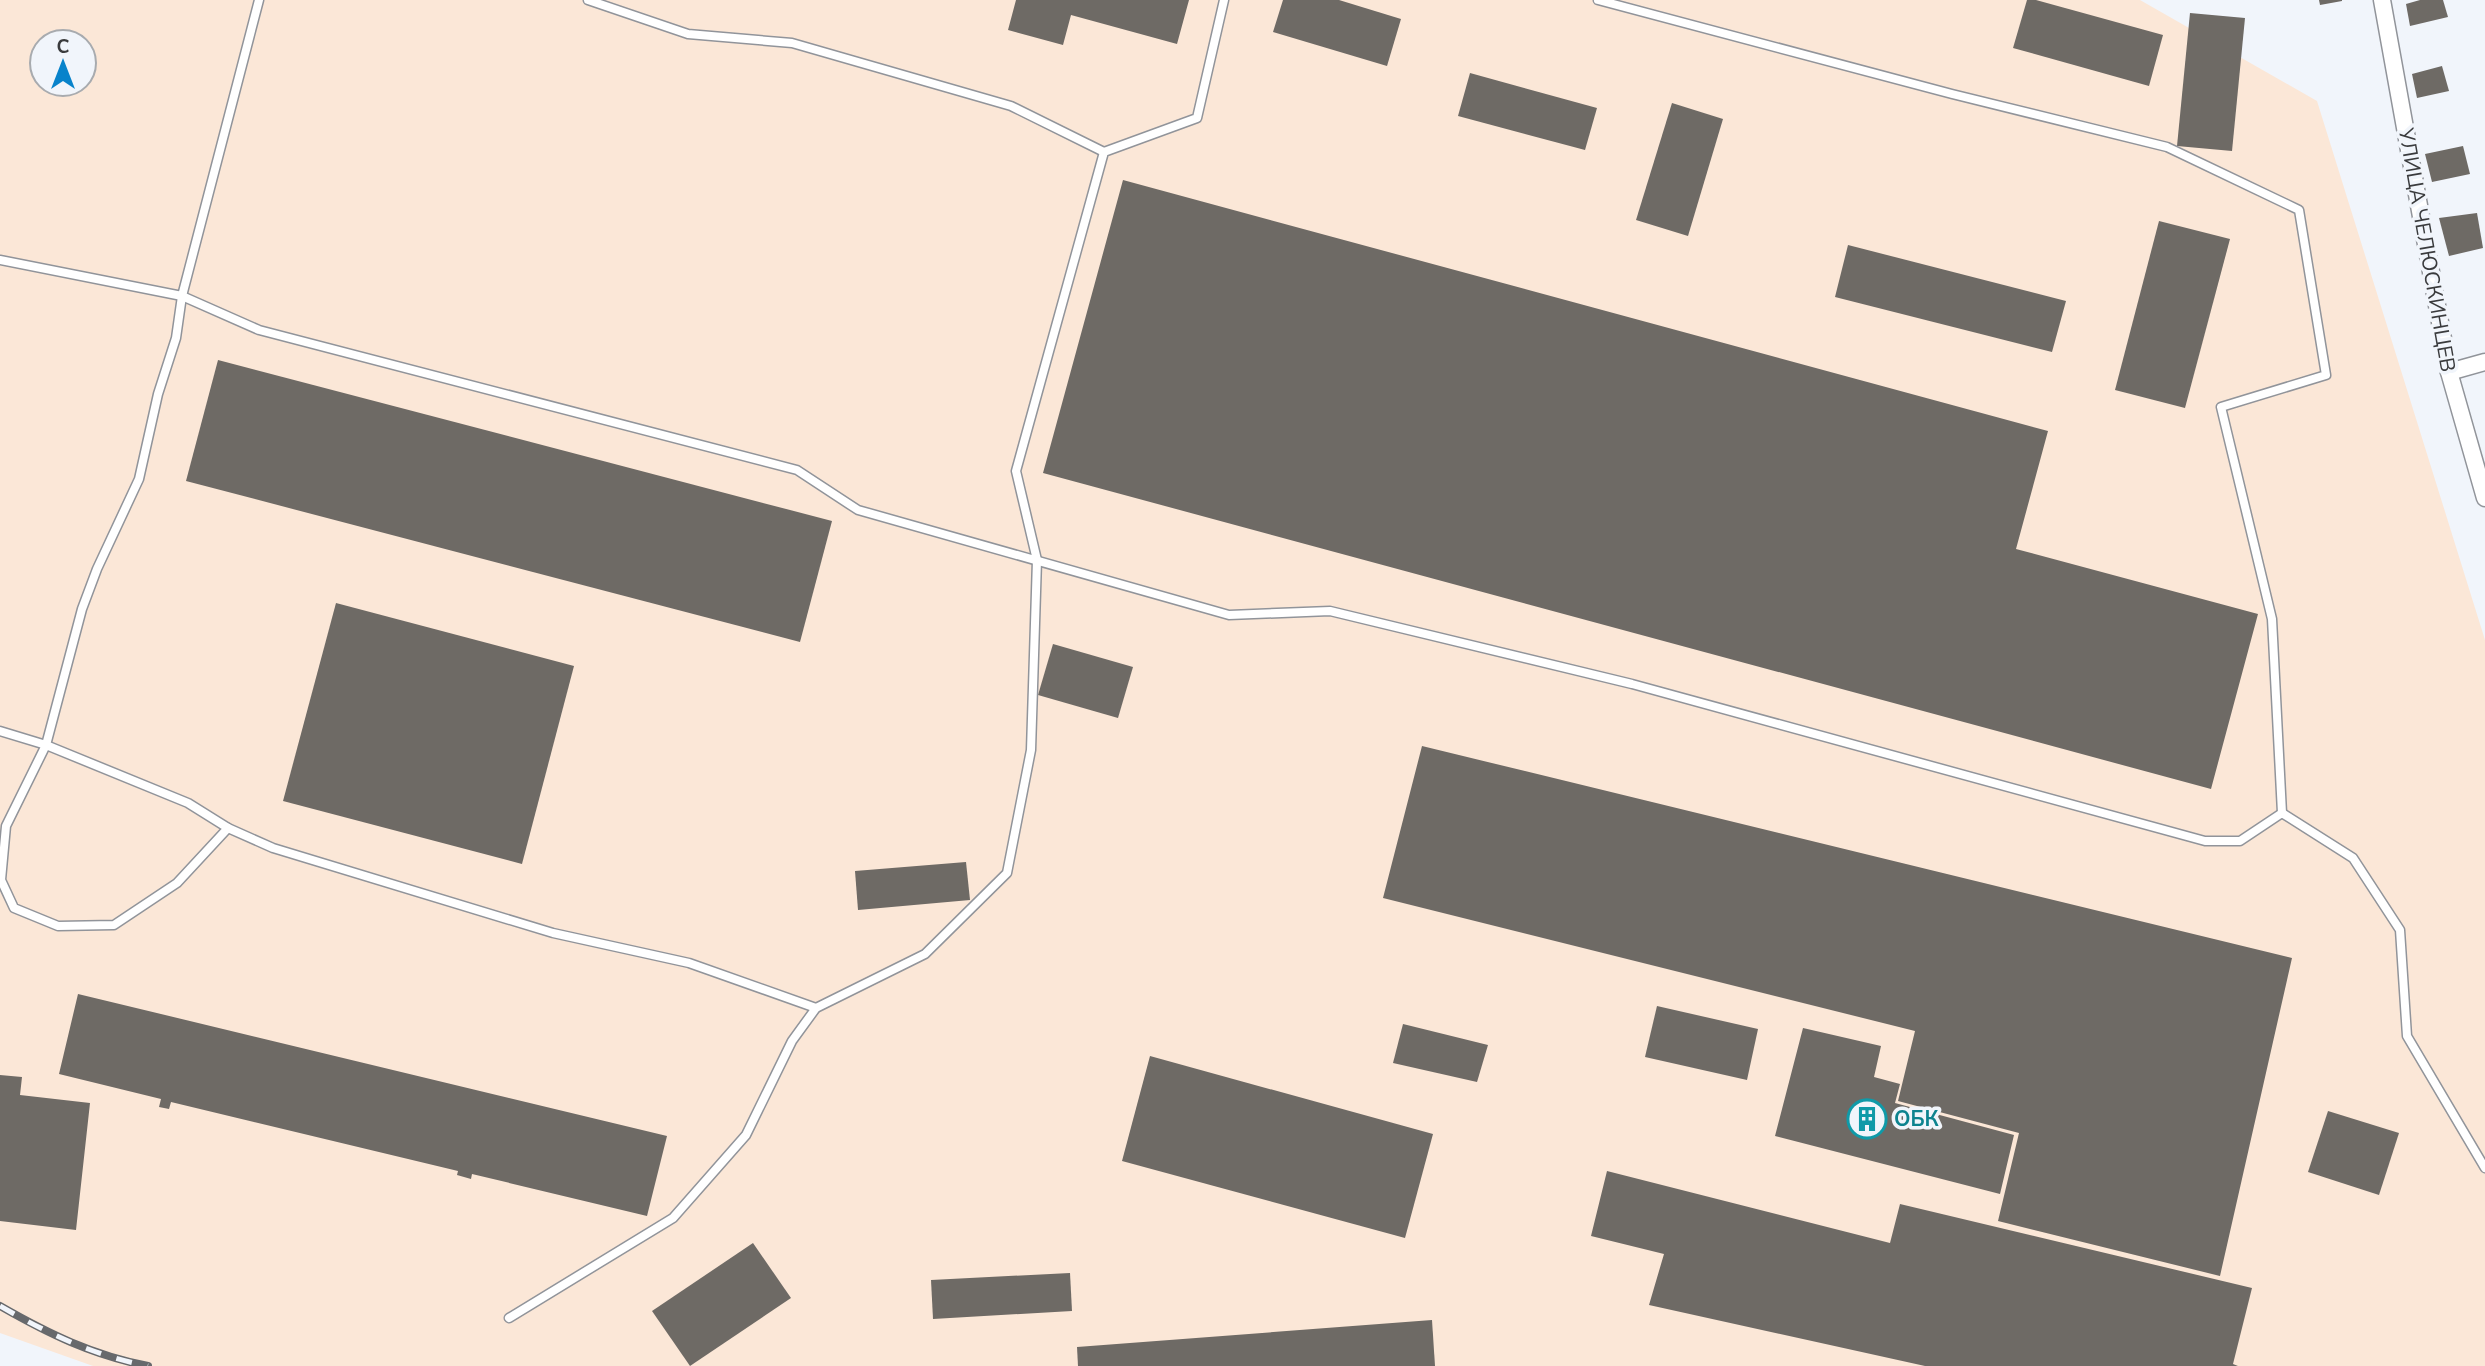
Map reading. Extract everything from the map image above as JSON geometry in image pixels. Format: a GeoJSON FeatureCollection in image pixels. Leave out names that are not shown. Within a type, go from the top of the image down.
{"type":"FeatureCollection","features":[{"type":"Feature","properties":{"kind":"street","name":"УЛИЦА ЧЕЛЮСКИНЦЕВ"},"geometry":{"type":"LineString","coordinates":[[2382,0],[2449,372],[2485,498]]}},
{"type":"Feature","properties":{"kind":"street"},"geometry":{"type":"LineString","coordinates":[[2449,372],[2485,362]]}},
{"type":"Feature","properties":{"kind":"lane"},"geometry":{"type":"LineString","coordinates":[[228,828],[177,883],[114,925],[58,926],[14,908],[1,880],[6,826],[46,745],[77,625],[97,569],[139,479],[158,394],[176,338],[182,296],[259,0]]}},
{"type":"Feature","properties":{"kind":"lane"},"geometry":{"type":"LineString","coordinates":[[588,0],[688,33],[792,43],[1011,106],[1104,152],[1197,118],[1224,0]]}},
{"type":"Feature","properties":{"kind":"lane"},"geometry":{"type":"LineString","coordinates":[[1598,0],[1952,94],[2167,147],[2299,210],[2326,375],[2221,407],[2272,619],[2281,813]]}},
{"type":"Feature","properties":{"kind":"lane"},"geometry":{"type":"LineString","coordinates":[[509,1318],[673,1218],[746,1135],[792,1041],[816,1008],[925,954],[1007,873],[1031,750],[1037,560],[1016,471],[1104,152]]}},
{"type":"Feature","properties":{"kind":"lane"},"geometry":{"type":"LineString","coordinates":[[0,260],[182,296],[259,330],[797,470],[858,510],[1229,615],[1330,611],[1356,617],[1646,688],[2205,841],[2240,841],[2281,813]]}},
{"type":"Feature","properties":{"kind":"lane"},"geometry":{"type":"LineString","coordinates":[[0,731],[46,745],[188,803],[228,828],[273,848],[553,933],[689,962],[816,1008]]}},
{"type":"Feature","properties":{"kind":"lane"},"geometry":{"type":"LineString","coordinates":[[2281,813],[2353,858],[2400,930],[2407,1036],[2485,1168]]}},
{"type":"Feature","properties":{"kind":"shaded area"},"geometry":{"type":"Polygon","coordinates":[[[0,0],[2140,0],[2317,101],[2485,640],[2485,1366],[93,1366],[0,1333],[0,0]]]}},
{"type":"Feature","properties":{"kind":"building"},"geometry":{"type":"Polygon","coordinates":[[[1016,0],[1189,0],[1177,44],[1071,15],[1063,45],[1008,30],[1016,0]]]}},
{"type":"Feature","properties":{"kind":"building"},"geometry":{"type":"Polygon","coordinates":[[[1283,0],[1339,0],[1401,19],[1387,66],[1273,32],[1283,0]]]}},
{"type":"Feature","properties":{"kind":"building"},"geometry":{"type":"Polygon","coordinates":[[[2027,0],[2036,0],[2163,35],[2149,86],[2013,48],[2027,0]]]}},
{"type":"Feature","properties":{"kind":"building"},"geometry":{"type":"Polygon","coordinates":[[[2319,0],[2342,0],[2342,1],[2320,5],[2319,0]]]}},
{"type":"Feature","properties":{"kind":"building"},"geometry":{"type":"Polygon","coordinates":[[[2420,0],[2443,0],[2448,17],[2410,26],[2406,4],[2420,0]]]}},
{"type":"Feature","properties":{"kind":"building"},"geometry":{"type":"Polygon","coordinates":[[[2190,13],[2245,18],[2232,151],[2177,146],[2190,13]]]}},
{"type":"Feature","properties":{"kind":"building"},"geometry":{"type":"Polygon","coordinates":[[[2442,66],[2449,91],[2417,98],[2412,74],[2442,66]]]}},
{"type":"Feature","properties":{"kind":"building"},"geometry":{"type":"Polygon","coordinates":[[[1470,73],[1597,108],[1585,150],[1458,116],[1470,73]]]}},
{"type":"Feature","properties":{"kind":"building"},"geometry":{"type":"Polygon","coordinates":[[[1672,103],[1723,119],[1688,236],[1636,220],[1672,103]]]}},
{"type":"Feature","properties":{"kind":"building"},"geometry":{"type":"Polygon","coordinates":[[[2463,146],[2470,174],[2432,182],[2425,154],[2463,146]]]}},
{"type":"Feature","properties":{"kind":"building"},"geometry":{"type":"Polygon","coordinates":[[[1123,180],[2048,431],[2016,549],[2258,614],[2211,789],[1043,473],[1123,180]]]}},
{"type":"Feature","properties":{"kind":"building"},"geometry":{"type":"Polygon","coordinates":[[[2477,213],[2483,248],[2449,256],[2439,218],[2477,213]]]}},
{"type":"Feature","properties":{"kind":"building"},"geometry":{"type":"Polygon","coordinates":[[[2159,221],[2230,239],[2185,408],[2115,390],[2159,221]]]}},
{"type":"Feature","properties":{"kind":"building"},"geometry":{"type":"Polygon","coordinates":[[[1848,245],[2066,301],[2052,352],[1835,297],[1848,245]]]}},
{"type":"Feature","properties":{"kind":"building"},"geometry":{"type":"Polygon","coordinates":[[[218,360],[832,521],[800,642],[186,481],[218,360]]]}},
{"type":"Feature","properties":{"kind":"building"},"geometry":{"type":"Polygon","coordinates":[[[336,603],[574,666],[522,864],[283,801],[336,603]]]}},
{"type":"Feature","properties":{"kind":"building"},"geometry":{"type":"Polygon","coordinates":[[[1053,644],[1133,667],[1118,718],[1038,695],[1053,644]]]}},
{"type":"Feature","properties":{"kind":"building"},"geometry":{"type":"Polygon","coordinates":[[[1422,746],[2292,958],[2220,1276],[1998,1221],[2019,1133],[1898,1101],[1915,1031],[1383,898],[1422,746]]]}},
{"type":"Feature","properties":{"kind":"building"},"geometry":{"type":"Polygon","coordinates":[[[966,862],[970,900],[858,910],[855,871],[966,862]]]}},
{"type":"Feature","properties":{"kind":"building"},"geometry":{"type":"Polygon","coordinates":[[[78,994],[667,1136],[647,1216],[472,1174],[471,1179],[457,1175],[458,1171],[171,1102],[169,1109],[159,1107],[161,1099],[59,1074],[78,994]]]}},
{"type":"Feature","properties":{"kind":"building"},"geometry":{"type":"Polygon","coordinates":[[[1657,1006],[1758,1029],[1747,1080],[1645,1057],[1657,1006]]]}},
{"type":"Feature","properties":{"kind":"building"},"geometry":{"type":"Polygon","coordinates":[[[1403,1024],[1488,1045],[1477,1082],[1393,1063],[1403,1024]]]}},
{"type":"Feature","properties":{"kind":"building","name":"ОБК"},"geometry":{"type":"Polygon","coordinates":[[[1803,1028],[1881,1046],[1874,1077],[1900,1084],[1895,1103],[2014,1135],[2000,1194],[1775,1136],[1803,1028]]]}},
{"type":"Feature","properties":{"kind":"building"},"geometry":{"type":"Polygon","coordinates":[[[1150,1056],[1433,1134],[1405,1238],[1122,1161],[1150,1056]]]}},
{"type":"Feature","properties":{"kind":"building"},"geometry":{"type":"Polygon","coordinates":[[[0,1075],[22,1077],[20,1095],[90,1103],[76,1230],[0,1221],[0,1075]]]}},
{"type":"Feature","properties":{"kind":"building"},"geometry":{"type":"Polygon","coordinates":[[[2328,1111],[2399,1133],[2379,1195],[2308,1172],[2328,1111]]]}},
{"type":"Feature","properties":{"kind":"building"},"geometry":{"type":"Polygon","coordinates":[[[1607,1171],[1890,1243],[1900,1204],[2252,1288],[2233,1364],[2238,1366],[1925,1366],[1649,1305],[1664,1254],[1591,1236],[1607,1171]]]}},
{"type":"Feature","properties":{"kind":"building"},"geometry":{"type":"Polygon","coordinates":[[[753,1243],[791,1298],[690,1366],[652,1311],[753,1243]]]}},
{"type":"Feature","properties":{"kind":"building"},"geometry":{"type":"Polygon","coordinates":[[[1070,1273],[1072,1311],[933,1319],[931,1280],[1070,1273]]]}},
{"type":"Feature","properties":{"kind":"building"},"geometry":{"type":"Polygon","coordinates":[[[1432,1320],[1435,1366],[1078,1366],[1077,1347],[1432,1320]]]}},
{"type":"Feature","properties":{"kind":"railway"},"geometry":{"type":"LineString","coordinates":[[0,1306],[71,1342],[108,1356],[148,1366]]}},
{"type":"Feature","properties":{"kind":"place","name":"ОБК"},"geometry":{"type":"Point","coordinates":[1867,1119]}}]}
